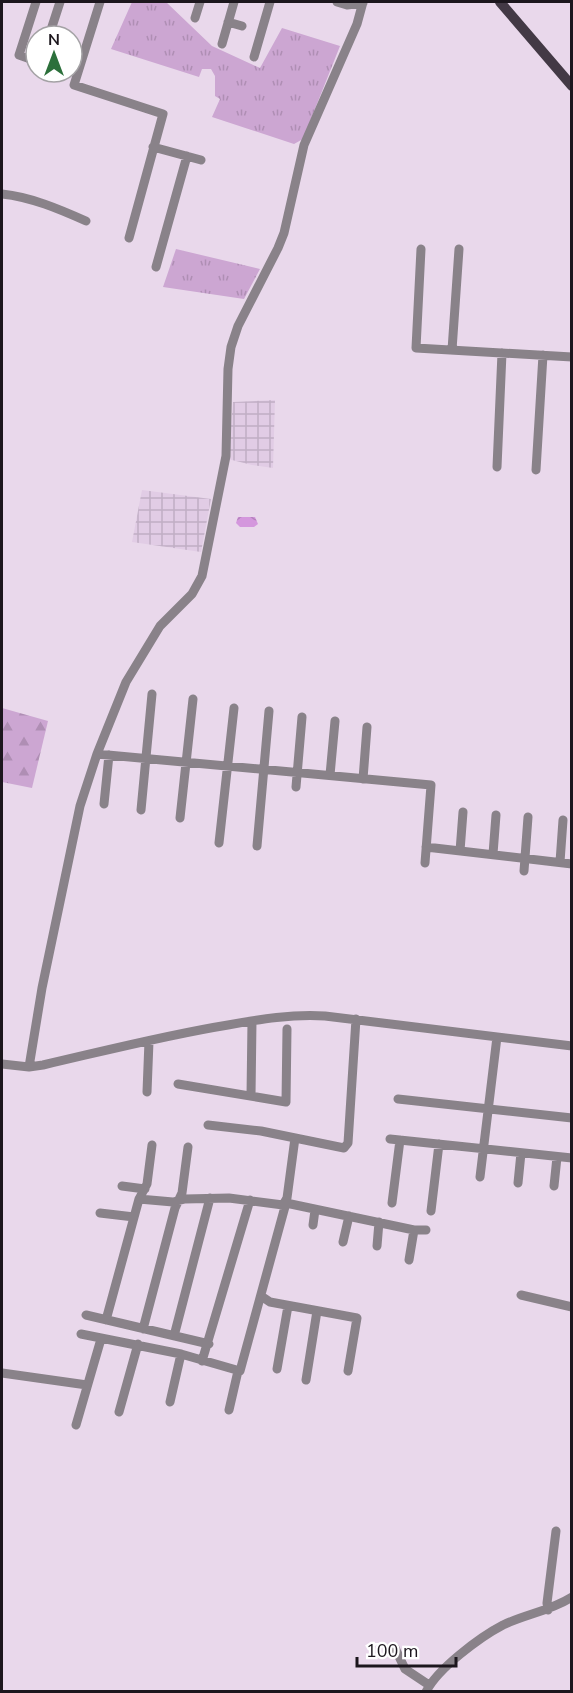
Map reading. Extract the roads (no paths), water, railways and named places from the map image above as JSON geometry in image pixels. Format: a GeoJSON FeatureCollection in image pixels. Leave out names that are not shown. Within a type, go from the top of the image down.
{"type":"FeatureCollection","features":[{"type":"Feature","properties":{"kind":"main road"},"geometry":{"type":"LineString","coordinates":[[500,2],[572,86]]}},
{"type":"Feature","properties":{"kind":"street"},"geometry":{"type":"LineString","coordinates":[[29,24],[36,2]]}},
{"type":"Feature","properties":{"kind":"street"},"geometry":{"type":"LineString","coordinates":[[53,24],[60,2]]}},
{"type":"Feature","properties":{"kind":"street"},"geometry":{"type":"LineString","coordinates":[[195,18],[200,2]]}},
{"type":"Feature","properties":{"kind":"street"},"geometry":{"type":"LineString","coordinates":[[222,44],[234,2]]}},
{"type":"Feature","properties":{"kind":"street"},"geometry":{"type":"LineString","coordinates":[[254,57],[270,2]]}},
{"type":"Feature","properties":{"kind":"street"},"geometry":{"type":"LineString","coordinates":[[29,1067],[42,988],[80,806],[97,754],[132,673],[160,626],[192,594],[202,576],[225,456],[231,347],[238,326],[284,233],[304,145],[357,24],[363,2],[347,5],[337,2]]}},
{"type":"Feature","properties":{"kind":"street"},"geometry":{"type":"LineString","coordinates":[[98,3],[74,84],[163,114],[129,238]]}},
{"type":"Feature","properties":{"kind":"street"},"geometry":{"type":"LineString","coordinates":[[228,22],[242,26]]}},
{"type":"Feature","properties":{"kind":"street"},"geometry":{"type":"LineString","coordinates":[[24,39],[19,55],[24,57]]}},
{"type":"Feature","properties":{"kind":"street"},"geometry":{"type":"LineString","coordinates":[[153,147],[201,160]]}},
{"type":"Feature","properties":{"kind":"street"},"geometry":{"type":"LineString","coordinates":[[156,267],[187,156]]}},
{"type":"Feature","properties":{"kind":"street"},"geometry":{"type":"LineString","coordinates":[[2,194],[16,195],[62,210],[86,221]]}},
{"type":"Feature","properties":{"kind":"street"},"geometry":{"type":"LineString","coordinates":[[421,249],[416,348],[572,357]]}},
{"type":"Feature","properties":{"kind":"street"},"geometry":{"type":"LineString","coordinates":[[452,350],[459,249]]}},
{"type":"Feature","properties":{"kind":"street"},"geometry":{"type":"LineString","coordinates":[[497,467],[502,353]]}},
{"type":"Feature","properties":{"kind":"street"},"geometry":{"type":"LineString","coordinates":[[536,470],[543,355]]}},
{"type":"Feature","properties":{"kind":"street"},"geometry":{"type":"LineString","coordinates":[[141,810],[152,694]]}},
{"type":"Feature","properties":{"kind":"street"},"geometry":{"type":"LineString","coordinates":[[180,818],[193,699]]}},
{"type":"Feature","properties":{"kind":"street"},"geometry":{"type":"LineString","coordinates":[[219,843],[234,708]]}},
{"type":"Feature","properties":{"kind":"street"},"geometry":{"type":"LineString","coordinates":[[257,846],[269,711]]}},
{"type":"Feature","properties":{"kind":"street"},"geometry":{"type":"LineString","coordinates":[[296,787],[302,717]]}},
{"type":"Feature","properties":{"kind":"street"},"geometry":{"type":"LineString","coordinates":[[330,775],[335,721]]}},
{"type":"Feature","properties":{"kind":"street"},"geometry":{"type":"LineString","coordinates":[[363,779],[368,727]]}},
{"type":"Feature","properties":{"kind":"street"},"geometry":{"type":"LineString","coordinates":[[97,754],[432,785],[424,863]]}},
{"type":"Feature","properties":{"kind":"street"},"geometry":{"type":"LineString","coordinates":[[104,804],[109,755]]}},
{"type":"Feature","properties":{"kind":"street"},"geometry":{"type":"LineString","coordinates":[[460,851],[463,812]]}},
{"type":"Feature","properties":{"kind":"street"},"geometry":{"type":"LineString","coordinates":[[493,855],[496,815]]}},
{"type":"Feature","properties":{"kind":"street"},"geometry":{"type":"LineString","coordinates":[[524,871],[528,817]]}},
{"type":"Feature","properties":{"kind":"street"},"geometry":{"type":"LineString","coordinates":[[560,862],[563,820]]}},
{"type":"Feature","properties":{"kind":"street"},"geometry":{"type":"LineString","coordinates":[[426,847],[572,864]]}},
{"type":"Feature","properties":{"kind":"street"},"geometry":{"type":"LineString","coordinates":[[2,1064],[29,1067],[201,1029],[302,1015],[356,1019],[572,1046]]}},
{"type":"Feature","properties":{"kind":"street"},"geometry":{"type":"LineString","coordinates":[[208,1125],[261,1131],[341,1149],[347,1146],[356,1019]]}},
{"type":"Feature","properties":{"kind":"street"},"geometry":{"type":"LineString","coordinates":[[251,1096],[252,1021]]}},
{"type":"Feature","properties":{"kind":"street"},"geometry":{"type":"LineString","coordinates":[[178,1084],[286,1101],[286,1029]]}},
{"type":"Feature","properties":{"kind":"street"},"geometry":{"type":"LineString","coordinates":[[480,1176],[497,1037]]}},
{"type":"Feature","properties":{"kind":"street"},"geometry":{"type":"LineString","coordinates":[[147,1092],[149,1041]]}},
{"type":"Feature","properties":{"kind":"street"},"geometry":{"type":"LineString","coordinates":[[398,1100],[572,1118]]}},
{"type":"Feature","properties":{"kind":"street"},"geometry":{"type":"LineString","coordinates":[[229,1410],[237,1371],[240,1371],[286,1203],[295,1138]]}},
{"type":"Feature","properties":{"kind":"street"},"geometry":{"type":"LineString","coordinates":[[390,1139],[572,1158]]}},
{"type":"Feature","properties":{"kind":"street"},"geometry":{"type":"LineString","coordinates":[[392,1203],[400,1140]]}},
{"type":"Feature","properties":{"kind":"street"},"geometry":{"type":"LineString","coordinates":[[431,1211],[439,1144]]}},
{"type":"Feature","properties":{"kind":"street"},"geometry":{"type":"LineString","coordinates":[[106,1320],[139,1199],[147,1184],[152,1145]]}},
{"type":"Feature","properties":{"kind":"street"},"geometry":{"type":"LineString","coordinates":[[143,1329],[175,1208],[182,1193],[188,1148]]}},
{"type":"Feature","properties":{"kind":"street"},"geometry":{"type":"LineString","coordinates":[[518,1183],[520,1153]]}},
{"type":"Feature","properties":{"kind":"street"},"geometry":{"type":"LineString","coordinates":[[554,1186],[557,1157]]}},
{"type":"Feature","properties":{"kind":"street"},"geometry":{"type":"LineString","coordinates":[[122,1186],[145,1189]]}},
{"type":"Feature","properties":{"kind":"street"},"geometry":{"type":"LineString","coordinates":[[139,1199],[172,1202],[210,1198],[250,1200],[277,1205],[286,1203],[414,1230],[426,1230]]}},
{"type":"Feature","properties":{"kind":"street"},"geometry":{"type":"LineString","coordinates":[[174,1336],[210,1198]]}},
{"type":"Feature","properties":{"kind":"street"},"geometry":{"type":"LineString","coordinates":[[202,1361],[246,1206],[250,1200]]}},
{"type":"Feature","properties":{"kind":"street"},"geometry":{"type":"LineString","coordinates":[[313,1225],[315,1210]]}},
{"type":"Feature","properties":{"kind":"street"},"geometry":{"type":"LineString","coordinates":[[100,1213],[134,1216]]}},
{"type":"Feature","properties":{"kind":"street"},"geometry":{"type":"LineString","coordinates":[[343,1242],[349,1216]]}},
{"type":"Feature","properties":{"kind":"street"},"geometry":{"type":"LineString","coordinates":[[377,1246],[380,1222]]}},
{"type":"Feature","properties":{"kind":"street"},"geometry":{"type":"LineString","coordinates":[[409,1260],[414,1230]]}},
{"type":"Feature","properties":{"kind":"street"},"geometry":{"type":"LineString","coordinates":[[521,1295],[572,1307]]}},
{"type":"Feature","properties":{"kind":"street"},"geometry":{"type":"LineString","coordinates":[[261,1296],[270,1302],[357,1318],[348,1371]]}},
{"type":"Feature","properties":{"kind":"street"},"geometry":{"type":"LineString","coordinates":[[277,1369],[288,1306]]}},
{"type":"Feature","properties":{"kind":"street"},"geometry":{"type":"LineString","coordinates":[[306,1380],[317,1311]]}},
{"type":"Feature","properties":{"kind":"street"},"geometry":{"type":"LineString","coordinates":[[86,1315],[208,1344]]}},
{"type":"Feature","properties":{"kind":"street"},"geometry":{"type":"LineString","coordinates":[[81,1334],[181,1354],[237,1371]]}},
{"type":"Feature","properties":{"kind":"street"},"geometry":{"type":"LineString","coordinates":[[76,1425],[101,1339]]}},
{"type":"Feature","properties":{"kind":"street"},"geometry":{"type":"LineString","coordinates":[[119,1412],[138,1344]]}},
{"type":"Feature","properties":{"kind":"street"},"geometry":{"type":"LineString","coordinates":[[170,1402],[181,1354]]}},
{"type":"Feature","properties":{"kind":"street"},"geometry":{"type":"LineString","coordinates":[[2,1373],[87,1385]]}},
{"type":"Feature","properties":{"kind":"street"},"geometry":{"type":"LineString","coordinates":[[548,1610],[556,1531]]}},
{"type":"Feature","properties":{"kind":"street"},"geometry":{"type":"LineString","coordinates":[[395,1648],[405,1669],[428,1688],[438,1674],[473,1643],[503,1625],[548,1610],[572,1597]]}},
{"type":"Feature","properties":{"kind":"water"},"geometry":{"type":"Polygon","coordinates":[[[238,517],[255,517],[258,524],[254,527],[240,527],[236,523],[238,517]]]}}]}
